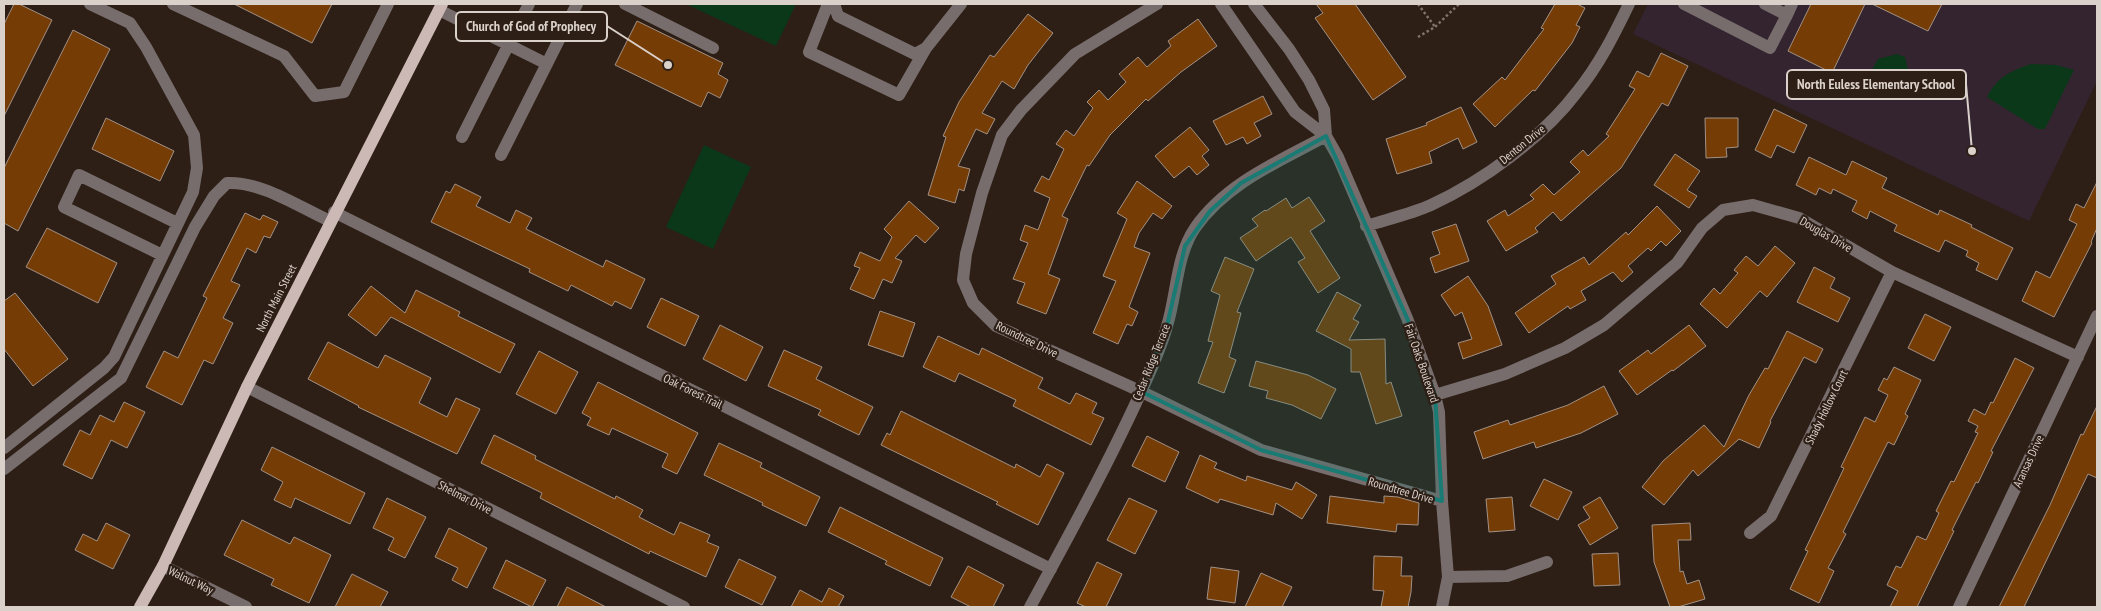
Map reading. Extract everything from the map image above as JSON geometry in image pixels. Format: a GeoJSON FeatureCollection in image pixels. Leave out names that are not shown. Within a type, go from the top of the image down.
{"type":"FeatureCollection","features":[{"type":"Feature","properties":{"kind":"main road","name":"North Main Street"},"geometry":{"type":"LineString","coordinates":[[140,607],[163,566],[246,387],[440,7]]}},
{"type":"Feature","properties":{"kind":"street"},"geometry":{"type":"LineString","coordinates":[[4,448],[104,368],[114,357],[193,192],[197,168],[194,135],[136,29],[130,23],[90,4]]}},
{"type":"Feature","properties":{"kind":"street"},"geometry":{"type":"LineString","coordinates":[[173,4],[284,56],[315,96],[344,92],[388,4]]}},
{"type":"Feature","properties":{"kind":"street"},"geometry":{"type":"LineString","coordinates":[[462,137],[530,4]]}},
{"type":"Feature","properties":{"kind":"street"},"geometry":{"type":"LineString","coordinates":[[500,155],[577,4]]}},
{"type":"Feature","properties":{"kind":"street"},"geometry":{"type":"LineString","coordinates":[[625,4],[713,48]]}},
{"type":"Feature","properties":{"kind":"street"},"geometry":{"type":"LineString","coordinates":[[828,4],[809,52],[899,95],[926,48],[961,4]]}},
{"type":"Feature","properties":{"kind":"street"},"geometry":{"type":"LineString","coordinates":[[834,4],[838,16],[915,54],[926,48]]}},
{"type":"Feature","properties":{"kind":"street","name":"Roundtree Drive"},"geometry":{"type":"LineString","coordinates":[[1157,4],[1075,54],[1021,110],[1002,135],[979,202],[966,254],[964,280],[973,303],[996,326],[1140,391],[1261,450],[1442,501]]}},
{"type":"Feature","properties":{"kind":"street","name":"Fair Oaks Boulevard"},"geometry":{"type":"LineString","coordinates":[[1221,4],[1296,112],[1326,136],[1338,157],[1406,318],[1435,395],[1439,412],[1442,501],[1448,577],[1442,607]]}},
{"type":"Feature","properties":{"kind":"street","name":"Fair Oaks Boulevard"},"geometry":{"type":"LineString","coordinates":[[1254,4],[1289,49],[1309,80],[1324,110],[1326,136]]}},
{"type":"Feature","properties":{"kind":"street","name":"Denton Drive"},"geometry":{"type":"LineString","coordinates":[[1366,226],[1430,206],[1461,189],[1534,137],[1577,93],[1610,44],[1629,4]]}},
{"type":"Feature","properties":{"kind":"street"},"geometry":{"type":"LineString","coordinates":[[1684,4],[1770,48],[1789,9],[1765,4]]}},
{"type":"Feature","properties":{"kind":"street"},"geometry":{"type":"LineString","coordinates":[[440,7],[547,64]]}},
{"type":"Feature","properties":{"kind":"street","name":"Cedar Ridge Terrace"},"geometry":{"type":"LineString","coordinates":[[1030,607],[1140,391],[1167,326],[1185,246],[1196,228],[1221,200],[1241,183],[1326,136]]}},
{"type":"Feature","properties":{"kind":"street"},"geometry":{"type":"LineString","coordinates":[[162,255],[64,207],[79,175],[177,223]]}},
{"type":"Feature","properties":{"kind":"street","name":"Oak Forest Trail"},"geometry":{"type":"LineString","coordinates":[[4,469],[121,378],[195,227],[214,196],[227,183],[239,182],[255,185],[332,217],[1051,569]]}},
{"type":"Feature","properties":{"kind":"street","name":"Douglas Drive"},"geometry":{"type":"LineString","coordinates":[[1435,395],[1505,374],[1565,348],[1604,325],[1677,263],[1702,228],[1723,210],[1753,205],[1800,218],[1892,272],[2078,357]]}},
{"type":"Feature","properties":{"kind":"street","name":"Shady Hollow Court"},"geometry":{"type":"LineString","coordinates":[[1750,534],[1772,516],[1892,272]]}},
{"type":"Feature","properties":{"kind":"street","name":"Aransas Drive"},"geometry":{"type":"LineString","coordinates":[[1959,607],[2097,316]]}},
{"type":"Feature","properties":{"kind":"street","name":"Shelmar Drive"},"geometry":{"type":"LineString","coordinates":[[246,387],[684,607]]}},
{"type":"Feature","properties":{"kind":"street"},"geometry":{"type":"LineString","coordinates":[[1448,577],[1507,576],[1547,562]]}},
{"type":"Feature","properties":{"kind":"street","name":"Walnut Way"},"geometry":{"type":"LineString","coordinates":[[163,566],[246,607]]}},
{"type":"Feature","properties":{"kind":"path"},"geometry":{"type":"LineString","coordinates":[[1418,4],[1435,27]]}},
{"type":"Feature","properties":{"kind":"path"},"geometry":{"type":"LineString","coordinates":[[1418,36],[1435,27],[1459,4]]}},
{"type":"Feature","properties":{"kind":"highlighted area"},"geometry":{"type":"Polygon","coordinates":[[[1326,136],[1407,318],[1435,395],[1442,501],[1261,450],[1140,391],[1167,326],[1185,246],[1210,211],[1241,183],[1326,136]]]}},
{"type":"Feature","properties":{"kind":"shaded area"},"geometry":{"type":"Polygon","coordinates":[[[1648,4],[2097,4],[2097,81],[2029,221],[1633,34],[1648,4]]]}},
{"type":"Feature","properties":{"kind":"green space"},"geometry":{"type":"Polygon","coordinates":[[[686,4],[796,4],[776,46],[686,4]]]}},
{"type":"Feature","properties":{"kind":"green space"},"geometry":{"type":"Polygon","coordinates":[[[1897,54],[1905,57],[1908,70],[1897,92],[1882,99],[1862,88],[1878,59],[1897,54]]]}},
{"type":"Feature","properties":{"kind":"green space"},"geometry":{"type":"Polygon","coordinates":[[[2031,64],[2056,65],[2074,70],[2045,129],[2038,129],[1987,97],[1995,84],[2005,76],[2031,64]]]}},
{"type":"Feature","properties":{"kind":"green space"},"geometry":{"type":"Polygon","coordinates":[[[704,145],[751,167],[713,249],[666,227],[704,145]]]}},
{"type":"Feature","properties":{"kind":"building"},"geometry":{"type":"Polygon","coordinates":[[[14,4],[19,4],[52,20],[4,116],[4,24],[14,4]]]}},
{"type":"Feature","properties":{"kind":"building"},"geometry":{"type":"Polygon","coordinates":[[[234,4],[332,4],[312,43],[234,4]]]}},
{"type":"Feature","properties":{"kind":"building"},"geometry":{"type":"Polygon","coordinates":[[[1316,4],[1355,4],[1406,77],[1373,100],[1315,18],[1323,13],[1316,4]]]}},
{"type":"Feature","properties":{"kind":"building"},"geometry":{"type":"Polygon","coordinates":[[[1555,4],[1577,4],[1585,8],[1576,25],[1580,27],[1572,43],[1535,91],[1533,90],[1495,127],[1473,104],[1502,77],[1505,80],[1544,29],[1541,28],[1555,4]]]}},
{"type":"Feature","properties":{"kind":"building"},"geometry":{"type":"Polygon","coordinates":[[[1811,4],[1865,4],[1832,73],[1788,51],[1811,4]]]}},
{"type":"Feature","properties":{"kind":"building"},"geometry":{"type":"Polygon","coordinates":[[[1872,4],[1942,4],[1928,31],[1872,4]]]}},
{"type":"Feature","properties":{"kind":"building"},"geometry":{"type":"Polygon","coordinates":[[[1028,14],[1053,33],[1028,65],[1014,89],[1002,81],[982,113],[995,119],[987,134],[976,129],[958,166],[970,169],[964,191],[959,189],[955,203],[928,195],[946,137],[943,136],[959,102],[990,55],[994,57],[1028,14]]]}},
{"type":"Feature","properties":{"kind":"building"},"geometry":{"type":"Polygon","coordinates":[[[1198,19],[1217,46],[1181,72],[1148,101],[1146,99],[1110,135],[1089,166],[1087,165],[1062,216],[1068,219],[1048,274],[1060,279],[1046,314],[1017,303],[1025,283],[1013,279],[1028,243],[1020,240],[1025,225],[1038,230],[1050,198],[1034,191],[1042,176],[1049,180],[1064,149],[1056,144],[1066,130],[1074,136],[1093,108],[1087,102],[1099,90],[1108,100],[1126,82],[1119,74],[1138,57],[1147,67],[1171,46],[1168,41],[1198,19]]]}},
{"type":"Feature","properties":{"kind":"building"},"geometry":{"type":"Polygon","coordinates":[[[637,21],[723,63],[718,74],[728,80],[720,98],[708,92],[701,107],[615,65],[637,21]]]}},
{"type":"Feature","properties":{"kind":"building"},"geometry":{"type":"Polygon","coordinates":[[[73,30],[110,49],[18,231],[4,223],[4,168],[73,30]]]}},
{"type":"Feature","properties":{"kind":"building"},"geometry":{"type":"Polygon","coordinates":[[[1661,53],[1688,66],[1668,106],[1662,103],[1621,168],[1561,221],[1553,212],[1535,228],[1538,232],[1506,251],[1487,221],[1505,210],[1508,216],[1534,199],[1530,195],[1543,184],[1554,195],[1580,172],[1570,162],[1583,150],[1588,156],[1609,136],[1606,134],[1635,89],[1629,86],[1637,71],[1649,77],[1661,53]]]}},
{"type":"Feature","properties":{"kind":"building"},"geometry":{"type":"Polygon","coordinates":[[[1263,96],[1272,114],[1254,123],[1261,136],[1247,144],[1243,137],[1226,145],[1213,121],[1263,96]]]}},
{"type":"Feature","properties":{"kind":"building"},"geometry":{"type":"Polygon","coordinates":[[[1461,107],[1477,142],[1463,149],[1458,138],[1429,152],[1432,163],[1397,174],[1386,139],[1427,125],[1426,123],[1461,107]]]}},
{"type":"Feature","properties":{"kind":"building"},"geometry":{"type":"Polygon","coordinates":[[[1774,109],[1807,125],[1794,153],[1777,145],[1771,158],[1755,150],[1774,109]]]}},
{"type":"Feature","properties":{"kind":"building"},"geometry":{"type":"Polygon","coordinates":[[[106,118],[174,151],[160,181],[92,149],[106,118]]]}},
{"type":"Feature","properties":{"kind":"building"},"geometry":{"type":"Polygon","coordinates":[[[1705,118],[1738,118],[1738,147],[1726,148],[1727,157],[1706,158],[1705,118]]]}},
{"type":"Feature","properties":{"kind":"building"},"geometry":{"type":"Polygon","coordinates":[[[1190,127],[1209,150],[1202,156],[1209,165],[1197,175],[1189,166],[1174,178],[1155,156],[1190,127]]]}},
{"type":"Feature","properties":{"kind":"building"},"geometry":{"type":"Polygon","coordinates":[[[1675,154],[1700,171],[1687,190],[1697,196],[1689,208],[1654,185],[1675,154]]]}},
{"type":"Feature","properties":{"kind":"building"},"geometry":{"type":"Polygon","coordinates":[[[1809,157],[1846,175],[1852,161],[1887,178],[1882,188],[1938,215],[1940,210],[2013,248],[1997,280],[1976,270],[1979,263],[1966,256],[1968,251],[1945,240],[1939,252],[1894,231],[1897,225],[1870,211],[1867,219],[1852,211],[1857,201],[1833,189],[1831,194],[1819,188],[1816,195],[1796,185],[1809,157]]]}},
{"type":"Feature","properties":{"kind":"building"},"geometry":{"type":"Polygon","coordinates":[[[1137,181],[1172,206],[1162,219],[1153,213],[1139,233],[1134,247],[1150,253],[1129,307],[1138,312],[1132,326],[1127,324],[1118,344],[1093,333],[1116,281],[1103,276],[1127,219],[1117,213],[1137,181]]]}},
{"type":"Feature","properties":{"kind":"building"},"geometry":{"type":"Polygon","coordinates":[[[2097,182],[2097,228],[2092,243],[2054,317],[2022,301],[2036,271],[2050,278],[2077,224],[2069,220],[2076,204],[2084,208],[2097,182]]]}},
{"type":"Feature","properties":{"kind":"building"},"geometry":{"type":"Polygon","coordinates":[[[455,184],[481,197],[476,206],[510,223],[516,210],[532,218],[526,229],[603,267],[606,260],[645,279],[631,309],[615,301],[612,306],[571,285],[568,291],[529,272],[530,269],[431,222],[446,191],[450,193],[455,184]]]}},
{"type":"Feature","properties":{"kind":"building"},"geometry":{"type":"Polygon","coordinates":[[[1309,197],[1325,221],[1310,231],[1340,278],[1318,293],[1298,262],[1305,258],[1291,237],[1256,261],[1240,238],[1258,226],[1252,219],[1265,210],[1286,198],[1292,208],[1309,197]]]}},
{"type":"Feature","properties":{"kind":"building"},"geometry":{"type":"Polygon","coordinates":[[[909,201],[939,228],[925,243],[916,235],[895,258],[902,261],[892,283],[883,279],[874,299],[850,289],[860,268],[854,266],[860,252],[880,261],[892,237],[884,229],[909,201]]]}},
{"type":"Feature","properties":{"kind":"building"},"geometry":{"type":"Polygon","coordinates":[[[1657,206],[1681,231],[1666,246],[1661,241],[1651,251],[1648,248],[1628,266],[1633,272],[1622,282],[1613,272],[1581,291],[1586,300],[1570,309],[1568,306],[1529,333],[1515,313],[1556,284],[1551,276],[1584,257],[1589,265],[1626,232],[1628,235],[1657,206]]]}},
{"type":"Feature","properties":{"kind":"building"},"geometry":{"type":"Polygon","coordinates":[[[245,213],[260,220],[263,215],[278,222],[270,238],[264,236],[256,253],[247,248],[231,281],[240,285],[223,318],[233,323],[213,364],[204,360],[182,405],[146,387],[164,351],[178,358],[207,298],[203,296],[245,213]]]}},
{"type":"Feature","properties":{"kind":"building"},"geometry":{"type":"Polygon","coordinates":[[[1456,224],[1469,261],[1435,273],[1430,258],[1440,254],[1432,232],[1456,224]]]}},
{"type":"Feature","properties":{"kind":"building"},"geometry":{"type":"Polygon","coordinates":[[[47,228],[117,263],[98,303],[26,267],[47,228]]]}},
{"type":"Feature","properties":{"kind":"building"},"geometry":{"type":"Polygon","coordinates":[[[1775,246],[1795,263],[1767,297],[1760,291],[1727,328],[1700,304],[1714,288],[1720,294],[1738,273],[1734,270],[1746,256],[1758,266],[1775,246]]]}},
{"type":"Feature","properties":{"kind":"building"},"geometry":{"type":"Polygon","coordinates":[[[1225,257],[1254,269],[1237,312],[1241,313],[1229,357],[1236,360],[1224,393],[1198,383],[1213,342],[1208,341],[1220,295],[1211,291],[1225,257]]]}},
{"type":"Feature","properties":{"kind":"building"},"geometry":{"type":"Polygon","coordinates":[[[1814,267],[1835,278],[1830,288],[1850,298],[1838,322],[1797,302],[1814,267]]]}},
{"type":"Feature","properties":{"kind":"building"},"geometry":{"type":"Polygon","coordinates":[[[1468,276],[1488,306],[1502,345],[1463,359],[1458,343],[1472,339],[1462,312],[1455,316],[1441,295],[1468,276]]]}},
{"type":"Feature","properties":{"kind":"building"},"geometry":{"type":"Polygon","coordinates":[[[371,286],[405,313],[416,290],[460,312],[458,316],[515,344],[500,373],[391,317],[376,336],[348,315],[371,286]]]}},
{"type":"Feature","properties":{"kind":"building"},"geometry":{"type":"Polygon","coordinates":[[[1337,292],[1361,305],[1353,319],[1359,322],[1349,340],[1385,339],[1386,384],[1391,382],[1402,416],[1376,424],[1360,372],[1351,372],[1351,349],[1316,331],[1337,292]]]}},
{"type":"Feature","properties":{"kind":"building"},"geometry":{"type":"Polygon","coordinates":[[[15,293],[68,359],[33,386],[4,349],[4,301],[15,293]]]}},
{"type":"Feature","properties":{"kind":"building"},"geometry":{"type":"Polygon","coordinates":[[[661,298],[699,316],[685,346],[647,327],[661,298]]]}},
{"type":"Feature","properties":{"kind":"building"},"geometry":{"type":"Polygon","coordinates":[[[880,311],[915,323],[903,357],[868,345],[880,311]]]}},
{"type":"Feature","properties":{"kind":"building"},"geometry":{"type":"Polygon","coordinates":[[[1925,314],[1951,327],[1934,361],[1908,348],[1925,314]]]}},
{"type":"Feature","properties":{"kind":"building"},"geometry":{"type":"Polygon","coordinates":[[[720,325],[763,347],[746,381],[703,359],[720,325]]]}},
{"type":"Feature","properties":{"kind":"building"},"geometry":{"type":"Polygon","coordinates":[[[1689,325],[1706,346],[1637,395],[1619,371],[1648,350],[1651,354],[1689,325]]]}},
{"type":"Feature","properties":{"kind":"building"},"geometry":{"type":"Polygon","coordinates":[[[1787,331],[1823,349],[1816,363],[1804,357],[1770,421],[1759,448],[1739,439],[1698,476],[1693,470],[1664,505],[1642,487],[1663,461],[1704,425],[1724,447],[1749,395],[1765,368],[1768,369],[1787,331]]]}},
{"type":"Feature","properties":{"kind":"building"},"geometry":{"type":"Polygon","coordinates":[[[938,336],[979,355],[982,348],[1043,378],[1038,388],[1070,404],[1076,393],[1097,403],[1092,413],[1104,418],[1091,445],[1013,406],[1016,400],[959,373],[955,382],[923,367],[938,336]]]}},
{"type":"Feature","properties":{"kind":"building"},"geometry":{"type":"Polygon","coordinates":[[[328,342],[378,368],[385,355],[431,378],[419,403],[447,417],[456,398],[480,409],[457,454],[358,407],[308,379],[328,342]]]}},
{"type":"Feature","properties":{"kind":"building"},"geometry":{"type":"Polygon","coordinates":[[[784,350],[822,367],[816,379],[873,407],[859,435],[818,415],[821,410],[768,386],[784,350]]]}},
{"type":"Feature","properties":{"kind":"building"},"geometry":{"type":"Polygon","coordinates":[[[539,351],[578,372],[556,414],[516,394],[539,351]]]}},
{"type":"Feature","properties":{"kind":"building"},"geometry":{"type":"Polygon","coordinates":[[[2015,358],[2034,368],[1991,451],[1993,452],[1978,483],[1976,482],[1952,530],[1954,531],[1917,607],[1890,607],[1898,591],[1887,585],[1896,566],[1901,568],[1917,536],[1926,540],[1939,513],[1936,511],[1951,481],[1954,482],[1978,433],[1975,432],[1978,426],[1968,421],[1974,409],[1985,415],[2015,358]]]}},
{"type":"Feature","properties":{"kind":"building"},"geometry":{"type":"Polygon","coordinates":[[[1256,361],[1308,375],[1336,389],[1321,419],[1292,405],[1266,398],[1268,391],[1249,386],[1256,361]]]}},
{"type":"Feature","properties":{"kind":"building"},"geometry":{"type":"Polygon","coordinates":[[[1894,367],[1921,380],[1905,414],[1908,416],[1894,445],[1888,442],[1843,532],[1846,534],[1828,568],[1834,571],[1819,603],[1790,589],[1808,551],[1805,550],[1844,468],[1841,467],[1865,417],[1875,422],[1888,395],[1878,390],[1884,378],[1887,380],[1894,367]]]}},
{"type":"Feature","properties":{"kind":"building"},"geometry":{"type":"Polygon","coordinates":[[[598,382],[698,433],[677,474],[662,467],[668,454],[612,428],[609,435],[587,425],[591,418],[582,413],[598,382]]]}},
{"type":"Feature","properties":{"kind":"building"},"geometry":{"type":"Polygon","coordinates":[[[1604,386],[1618,414],[1581,433],[1536,448],[1534,442],[1483,459],[1474,432],[1508,420],[1510,425],[1568,405],[1604,386]]]}},
{"type":"Feature","properties":{"kind":"building"},"geometry":{"type":"Polygon","coordinates":[[[124,402],[145,412],[127,448],[111,440],[92,479],[63,465],[80,430],[90,435],[100,415],[114,422],[124,402]]]}},
{"type":"Feature","properties":{"kind":"building"},"geometry":{"type":"Polygon","coordinates":[[[2097,406],[2097,478],[2088,474],[2024,607],[1999,607],[2050,505],[2081,434],[2083,435],[2097,406]]]}},
{"type":"Feature","properties":{"kind":"building"},"geometry":{"type":"Polygon","coordinates":[[[901,411],[1015,468],[1016,464],[1040,477],[1047,464],[1064,473],[1038,525],[996,504],[998,502],[881,445],[887,433],[890,435],[901,411]]]}},
{"type":"Feature","properties":{"kind":"building"},"geometry":{"type":"Polygon","coordinates":[[[494,435],[536,456],[535,459],[615,499],[616,496],[643,510],[639,517],[674,535],[680,522],[710,535],[707,542],[719,547],[706,577],[650,551],[649,554],[540,498],[542,493],[481,463],[494,435]]]}},
{"type":"Feature","properties":{"kind":"building"},"geometry":{"type":"Polygon","coordinates":[[[1147,436],[1179,452],[1165,482],[1132,466],[1147,436]]]}},
{"type":"Feature","properties":{"kind":"building"},"geometry":{"type":"Polygon","coordinates":[[[719,443],[762,463],[760,467],[820,497],[806,526],[704,475],[719,443]]]}},
{"type":"Feature","properties":{"kind":"building"},"geometry":{"type":"Polygon","coordinates":[[[272,447],[365,493],[350,524],[295,498],[291,508],[274,500],[283,482],[261,470],[272,447]]]}},
{"type":"Feature","properties":{"kind":"building"},"geometry":{"type":"Polygon","coordinates":[[[1200,455],[1217,463],[1214,468],[1246,481],[1247,476],[1292,490],[1296,482],[1317,495],[1302,519],[1276,503],[1273,515],[1220,499],[1218,503],[1186,488],[1200,455]]]}},
{"type":"Feature","properties":{"kind":"building"},"geometry":{"type":"Polygon","coordinates":[[[1544,479],[1572,492],[1558,520],[1530,506],[1544,479]]]}},
{"type":"Feature","properties":{"kind":"building"},"geometry":{"type":"Polygon","coordinates":[[[1330,496],[1384,503],[1384,496],[1398,497],[1419,503],[1418,525],[1397,524],[1396,532],[1327,523],[1330,496]]]}},
{"type":"Feature","properties":{"kind":"building"},"geometry":{"type":"Polygon","coordinates":[[[1512,497],[1515,530],[1489,532],[1486,499],[1512,497]]]}},
{"type":"Feature","properties":{"kind":"building"},"geometry":{"type":"Polygon","coordinates":[[[1600,497],[1618,528],[1590,545],[1578,525],[1590,518],[1583,507],[1600,497]]]}},
{"type":"Feature","properties":{"kind":"building"},"geometry":{"type":"Polygon","coordinates":[[[387,498],[426,517],[405,558],[388,550],[394,538],[373,528],[387,498]]]}},
{"type":"Feature","properties":{"kind":"building"},"geometry":{"type":"Polygon","coordinates":[[[1129,498],[1157,511],[1135,554],[1107,540],[1129,498]]]}},
{"type":"Feature","properties":{"kind":"building"},"geometry":{"type":"Polygon","coordinates":[[[840,507],[943,558],[930,586],[885,564],[887,561],[828,532],[840,507]]]}},
{"type":"Feature","properties":{"kind":"building"},"geometry":{"type":"Polygon","coordinates":[[[242,520],[290,544],[294,537],[331,555],[309,603],[271,585],[274,579],[224,555],[242,520]]]}},
{"type":"Feature","properties":{"kind":"building"},"geometry":{"type":"Polygon","coordinates":[[[106,523],[130,535],[113,569],[75,550],[83,534],[97,541],[106,523]]]}},
{"type":"Feature","properties":{"kind":"building"},"geometry":{"type":"Polygon","coordinates":[[[1690,523],[1691,540],[1678,540],[1680,572],[1683,571],[1687,584],[1699,580],[1705,599],[1678,607],[1670,607],[1654,562],[1652,525],[1690,523]]]}},
{"type":"Feature","properties":{"kind":"building"},"geometry":{"type":"Polygon","coordinates":[[[449,528],[487,548],[467,588],[452,580],[458,568],[435,557],[449,528]]]}},
{"type":"Feature","properties":{"kind":"building"},"geometry":{"type":"Polygon","coordinates":[[[1618,553],[1620,585],[1594,586],[1592,554],[1618,553]]]}},
{"type":"Feature","properties":{"kind":"building"},"geometry":{"type":"Polygon","coordinates":[[[1374,556],[1402,557],[1401,576],[1412,576],[1408,607],[1381,607],[1384,591],[1373,590],[1374,556]]]}},
{"type":"Feature","properties":{"kind":"building"},"geometry":{"type":"Polygon","coordinates":[[[739,559],[776,577],[762,605],[725,587],[739,559]]]}},
{"type":"Feature","properties":{"kind":"building"},"geometry":{"type":"Polygon","coordinates":[[[506,560],[546,580],[532,607],[493,588],[506,560]]]}},
{"type":"Feature","properties":{"kind":"building"},"geometry":{"type":"Polygon","coordinates":[[[1097,562],[1122,574],[1106,607],[1086,607],[1077,603],[1097,562]]]}},
{"type":"Feature","properties":{"kind":"building"},"geometry":{"type":"Polygon","coordinates":[[[968,566],[1004,585],[993,607],[971,607],[951,597],[968,566]]]}},
{"type":"Feature","properties":{"kind":"building"},"geometry":{"type":"Polygon","coordinates":[[[1211,567],[1239,571],[1235,603],[1207,599],[1211,567]]]}},
{"type":"Feature","properties":{"kind":"building"},"geometry":{"type":"Polygon","coordinates":[[[1261,573],[1292,587],[1282,607],[1245,607],[1261,573]]]}},
{"type":"Feature","properties":{"kind":"building"},"geometry":{"type":"Polygon","coordinates":[[[352,574],[388,592],[380,607],[335,607],[352,574]]]}},
{"type":"Feature","properties":{"kind":"building"},"geometry":{"type":"Polygon","coordinates":[[[567,587],[606,607],[557,607],[567,587]]]}},
{"type":"Feature","properties":{"kind":"building"},"geometry":{"type":"Polygon","coordinates":[[[829,588],[844,596],[838,607],[791,607],[800,590],[822,602],[829,588]]]}},
{"type":"Feature","properties":{"kind":"place","name":"Church of God of Prophecy"},"geometry":{"type":"Point","coordinates":[668,65]}},
{"type":"Feature","properties":{"kind":"place","name":"North Euless Elementary School"},"geometry":{"type":"Point","coordinates":[1972,151]}}]}
